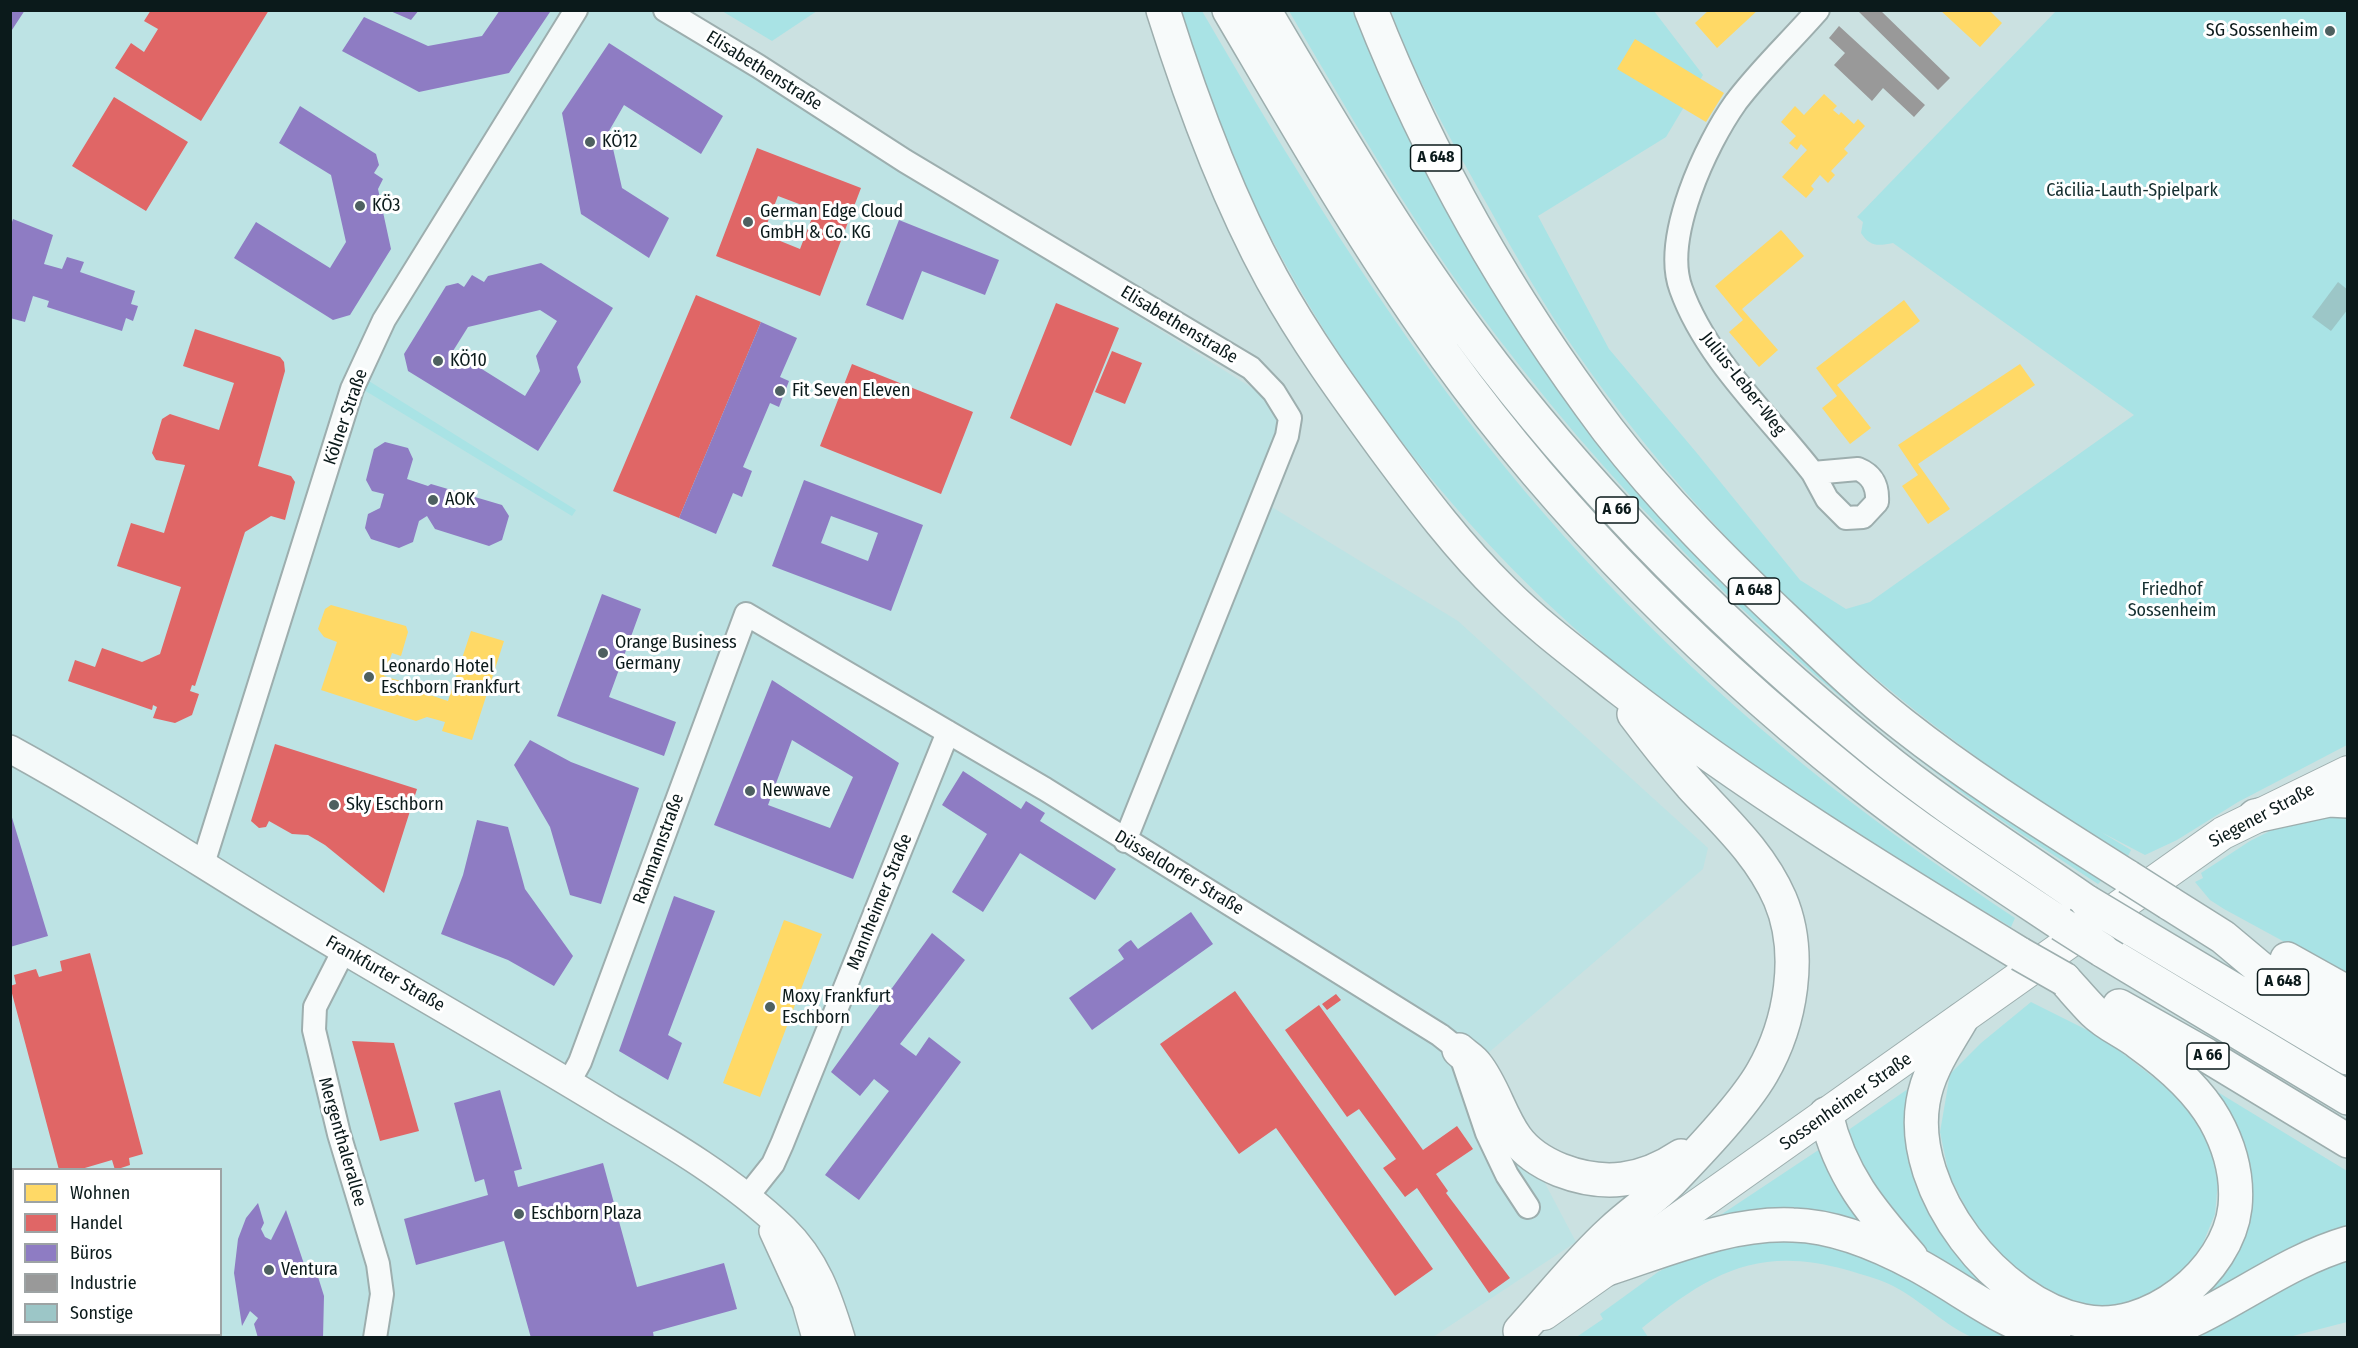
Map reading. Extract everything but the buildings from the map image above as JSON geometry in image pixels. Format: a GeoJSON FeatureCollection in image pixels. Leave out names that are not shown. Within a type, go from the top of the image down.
{"type":"FeatureCollection","features":[{"type":"Feature","properties":{"kind":"highway"},"geometry":{"type":"LineString","coordinates":[[1142,10],[1204,170],[1272,278]]}},
{"type":"Feature","properties":{"kind":"highway","name":"A 66"},"geometry":{"type":"LineString","coordinates":[[1163,10],[1194,104],[1234,199],[1272,278],[1340,387],[1449,534],[1503,592],[1563,644],[1683,737],[1826,835],[2020,954],[2064,979],[2109,1000],[2206,1055],[2348,1141]]}},
{"type":"Feature","properties":{"kind":"highway","name":"A 66"},"geometry":{"type":"LineString","coordinates":[[1229,10],[1309,147],[1425,327],[1547,483],[1618,563],[1696,641],[1857,781],[1945,846],[2102,950],[2348,1098]]}},
{"type":"Feature","properties":{"kind":"highway","name":"A 66"},"geometry":{"type":"LineString","coordinates":[[1264,10],[1386,214],[1453,310],[1564,451],[1640,535],[1720,615],[1878,754],[2087,902],[2348,1058]]}},
{"type":"Feature","properties":{"kind":"highway","name":"A 648"},"geometry":{"type":"LineString","coordinates":[[1371,10],[1393,66],[1437,160],[1511,288],[1609,430],[1672,505],[1741,578],[1834,666],[1902,724],[1986,787],[2223,937],[2260,968],[2348,1021]]}},
{"type":"Feature","properties":{"kind":"highway"},"geometry":{"type":"LineString","coordinates":[[1515,1334],[1611,1232],[1670,1182],[1725,1121],[1762,1074],[1786,1014],[1792,980],[1787,923],[1780,899],[1762,864],[1733,828],[1659,747],[1608,679]]}},
{"type":"Feature","properties":{"kind":"highway"},"geometry":{"type":"LineString","coordinates":[[2255,816],[2329,800],[2348,801]]}},
{"type":"Feature","properties":{"kind":"highway","name":"A 648"},"geometry":{"type":"LineString","coordinates":[[2223,937],[2271,950],[2348,993]]}},
{"type":"Feature","properties":{"kind":"highway"},"geometry":{"type":"LineString","coordinates":[[1961,1020],[1936,1061],[1927,1084],[1923,1104],[1923,1137],[1938,1190],[1969,1246],[2021,1295],[2049,1311],[2085,1322],[2123,1321],[2153,1310],[2198,1278],[2214,1258],[2229,1231],[2235,1208],[2231,1154],[2214,1119],[2190,1088],[2140,1043],[2096,1014],[2064,979]]}},
{"type":"Feature","properties":{"kind":"highway"},"geometry":{"type":"LineString","coordinates":[[1459,1050],[1476,1065],[1516,1138],[1530,1153],[1552,1167],[1578,1177],[1609,1182],[1645,1175],[1665,1167],[1684,1154],[1762,1074]]}},
{"type":"Feature","properties":{"kind":"highway"},"geometry":{"type":"LineString","coordinates":[[1826,1114],[1832,1140],[1851,1182],[1872,1212],[1919,1266]]}},
{"type":"Feature","properties":{"kind":"highway"},"geometry":{"type":"LineString","coordinates":[[1607,1269],[1700,1239],[1749,1228],[1792,1225],[1838,1231],[1919,1266],[2005,1318],[2054,1338]]}},
{"type":"Feature","properties":{"kind":"highway"},"geometry":{"type":"LineString","coordinates":[[2147,1338],[2170,1331],[2228,1303],[2289,1267],[2348,1243]]}},
{"type":"Feature","properties":{"kind":"main road","name":"Siegener Straße"},"geometry":{"type":"LineString","coordinates":[[2180,864],[2223,833],[2348,772]]}},
{"type":"Feature","properties":{"kind":"main road","name":"Sossenheimer Straße"},"geometry":{"type":"LineString","coordinates":[[1515,1334],[2180,864]]}},
{"type":"Feature","properties":{"kind":"street","name":"Kölner Straße"},"geometry":{"type":"LineString","coordinates":[[203,864],[352,389],[384,320],[576,10]]}},
{"type":"Feature","properties":{"kind":"street","name":"Elisabethenstraße"},"geometry":{"type":"LineString","coordinates":[[665,10],[758,66],[915,167],[1251,368],[1274,392],[1290,418],[1282,447],[1125,841]]}},
{"type":"Feature","properties":{"kind":"street","name":"Julius-Leber-Weg"},"geometry":{"type":"LineString","coordinates":[[1813,473],[1701,332],[1680,287],[1675,247],[1689,197],[1716,137],[1736,103],[1818,10]]}},
{"type":"Feature","properties":{"kind":"street","name":"Düsseldorfer Straße"},"geometry":{"type":"LineString","coordinates":[[746,614],[1053,794],[1125,841],[1408,1013],[1459,1050]]}},
{"type":"Feature","properties":{"kind":"street","name":"Rahmannstraße"},"geometry":{"type":"LineString","coordinates":[[568,1082],[580,1062],[746,614]]}},
{"type":"Feature","properties":{"kind":"street","name":"Mannheimer Straße"},"geometry":{"type":"LineString","coordinates":[[750,1202],[782,1144],[948,732]]}},
{"type":"Feature","properties":{"kind":"street","name":"Frankfurter Straße"},"geometry":{"type":"LineString","coordinates":[[10,749],[90,793],[344,950],[705,1166],[783,1228],[809,1257],[826,1289],[841,1338]]}},
{"type":"Feature","properties":{"kind":"street","name":"Mergenthalerallee"},"geometry":{"type":"LineString","coordinates":[[344,950],[315,1007],[314,1030],[336,1124],[378,1264],[382,1294],[375,1338]]}},
{"type":"Feature","properties":{"kind":"street"},"geometry":{"type":"LineString","coordinates":[[1459,1050],[1487,1133],[1507,1175],[1528,1208]]}},
{"type":"Feature","properties":{"kind":"street","name":"Frankfurter Straße"},"geometry":{"type":"LineString","coordinates":[[750,1202],[768,1223],[790,1264],[806,1303],[816,1338]]}},
{"type":"Feature","properties":{"kind":"shaded area"},"geometry":{"type":"Polygon","coordinates":[[[10,11],[651,11],[1300,418],[1267,504],[1458,621],[1708,848],[1703,869],[1480,1060],[1576,1242],[1433,1337],[11,1337],[10,11]]]}},
{"type":"Feature","properties":{"kind":"green space"},"geometry":{"type":"Polygon","coordinates":[[[722,11],[817,11],[772,41],[722,11]]]}},
{"type":"Feature","properties":{"kind":"green space"},"geometry":{"type":"Polygon","coordinates":[[[1181,11],[1202,11],[1268,123],[1372,287],[1487,445],[1565,537],[1648,625],[1737,708],[1829,785],[1921,853],[2015,918],[2011,927],[1815,807],[1673,709],[1561,616],[1499,555],[1441,490],[1387,422],[1337,351],[1292,276],[1252,199],[1216,120],[1181,11]]]}},
{"type":"Feature","properties":{"kind":"green space"},"geometry":{"type":"Polygon","coordinates":[[[1289,11],[1355,11],[1386,88],[1423,166],[1462,238],[1525,339],[1690,547],[1806,661],[1972,796],[2101,881],[2098,884],[1985,809],[1881,730],[1753,619],[1633,499],[1523,370],[1447,268],[1400,196],[1289,11]]]}},
{"type":"Feature","properties":{"kind":"green space"},"geometry":{"type":"Polygon","coordinates":[[[1391,11],[1654,11],[1703,75],[1666,137],[1538,216],[1609,349],[1800,580],[1846,609],[1870,602],[2134,415],[1893,243],[1879,245],[1868,241],[1861,233],[1863,222],[1857,217],[2056,11],[2347,11],[2347,745],[2238,802],[2177,840],[2145,855],[2101,832],[2131,850],[2128,856],[2026,792],[1950,737],[1890,690],[1775,587],[1670,474],[1622,414],[1565,335],[1509,243],[1435,110],[1411,61],[1391,11]]]}},
{"type":"Feature","properties":{"kind":"green space"},"geometry":{"type":"Polygon","coordinates":[[[364,378],[576,510],[572,516],[359,387],[364,378]]]}},
{"type":"Feature","properties":{"kind":"green space"},"geometry":{"type":"Polygon","coordinates":[[[2347,810],[2347,976],[2224,909],[2210,900],[2195,882],[2203,878],[2201,873],[2250,841],[2286,823],[2347,810]]]}},
{"type":"Feature","properties":{"kind":"green space"},"geometry":{"type":"Polygon","coordinates":[[[2031,1002],[2103,1038],[2181,1099],[2220,1159],[2215,1214],[2196,1260],[2146,1301],[2087,1311],[2036,1290],[1981,1237],[1949,1175],[1940,1132],[1950,1074],[1981,1043],[2031,1002]]]}},
{"type":"Feature","properties":{"kind":"green space"},"geometry":{"type":"Polygon","coordinates":[[[1918,1082],[1932,1196],[2086,1329],[2226,1257],[2211,1097],[2216,1091],[2347,1171],[2347,1235],[2221,1296],[2083,1337],[1942,1268],[1883,1211],[1844,1133],[1918,1082]]]}},
{"type":"Feature","properties":{"kind":"green space"},"geometry":{"type":"Polygon","coordinates":[[[1823,1147],[1877,1234],[1710,1222],[1823,1147]]]}},
{"type":"Feature","properties":{"kind":"green space"},"geometry":{"type":"Polygon","coordinates":[[[1790,1236],[1866,1253],[2018,1337],[1988,1339],[1972,1337],[1953,1327],[1904,1292],[1884,1282],[1815,1263],[1787,1261],[1761,1263],[1737,1269],[1713,1279],[1690,1292],[1642,1328],[1648,1337],[1575,1338],[1603,1319],[1600,1314],[1658,1272],[1699,1250],[1790,1236]]]}},
{"type":"Feature","properties":{"kind":"green space"},"geometry":{"type":"Polygon","coordinates":[[[2347,1255],[2347,1322],[2289,1337],[2180,1338],[2347,1255]]]}},
{"type":"Feature","properties":{"kind":"place","name":"SG Sossenheim"},"geometry":{"type":"Point","coordinates":[2330,31]}},
{"type":"Feature","properties":{"kind":"place","name":"KÖ12"},"geometry":{"type":"Point","coordinates":[590,142]}},
{"type":"Feature","properties":{"kind":"place","name":"KÖ3"},"geometry":{"type":"Point","coordinates":[360,206]}},
{"type":"Feature","properties":{"kind":"place","name":"German Edge Cloud GmbH & Co. KG"},"geometry":{"type":"Point","coordinates":[748,222]}},
{"type":"Feature","properties":{"kind":"place","name":"KÖ10"},"geometry":{"type":"Point","coordinates":[438,361]}},
{"type":"Feature","properties":{"kind":"place","name":"Fit Seven Eleven"},"geometry":{"type":"Point","coordinates":[780,391]}},
{"type":"Feature","properties":{"kind":"place","name":"AOK"},"geometry":{"type":"Point","coordinates":[433,500]}},
{"type":"Feature","properties":{"kind":"place","name":"Orange Business Germany"},"geometry":{"type":"Point","coordinates":[603,653]}},
{"type":"Feature","properties":{"kind":"place","name":"Leonardo Hotel Eschborn Frankfurt"},"geometry":{"type":"Point","coordinates":[369,677]}},
{"type":"Feature","properties":{"kind":"place","name":"Newwave"},"geometry":{"type":"Point","coordinates":[750,791]}},
{"type":"Feature","properties":{"kind":"place","name":"Sky Eschborn"},"geometry":{"type":"Point","coordinates":[334,805]}},
{"type":"Feature","properties":{"kind":"place","name":"Moxy Frankfurt Eschborn"},"geometry":{"type":"Point","coordinates":[770,1007]}},
{"type":"Feature","properties":{"kind":"place","name":"Eschborn Plaza"},"geometry":{"type":"Point","coordinates":[519,1214]}},
{"type":"Feature","properties":{"kind":"place","name":"Ventura"},"geometry":{"type":"Point","coordinates":[269,1270]}},
{"type":"Feature","properties":{"kind":"park label","name":"Cäcilia-Lauth-Spielpark"},"geometry":{"type":"Point","coordinates":[2132,191]}},
{"type":"Feature","properties":{"kind":"park label","name":"Friedhof Sossenheim"},"geometry":{"type":"Point","coordinates":[2172,600]}}]}
